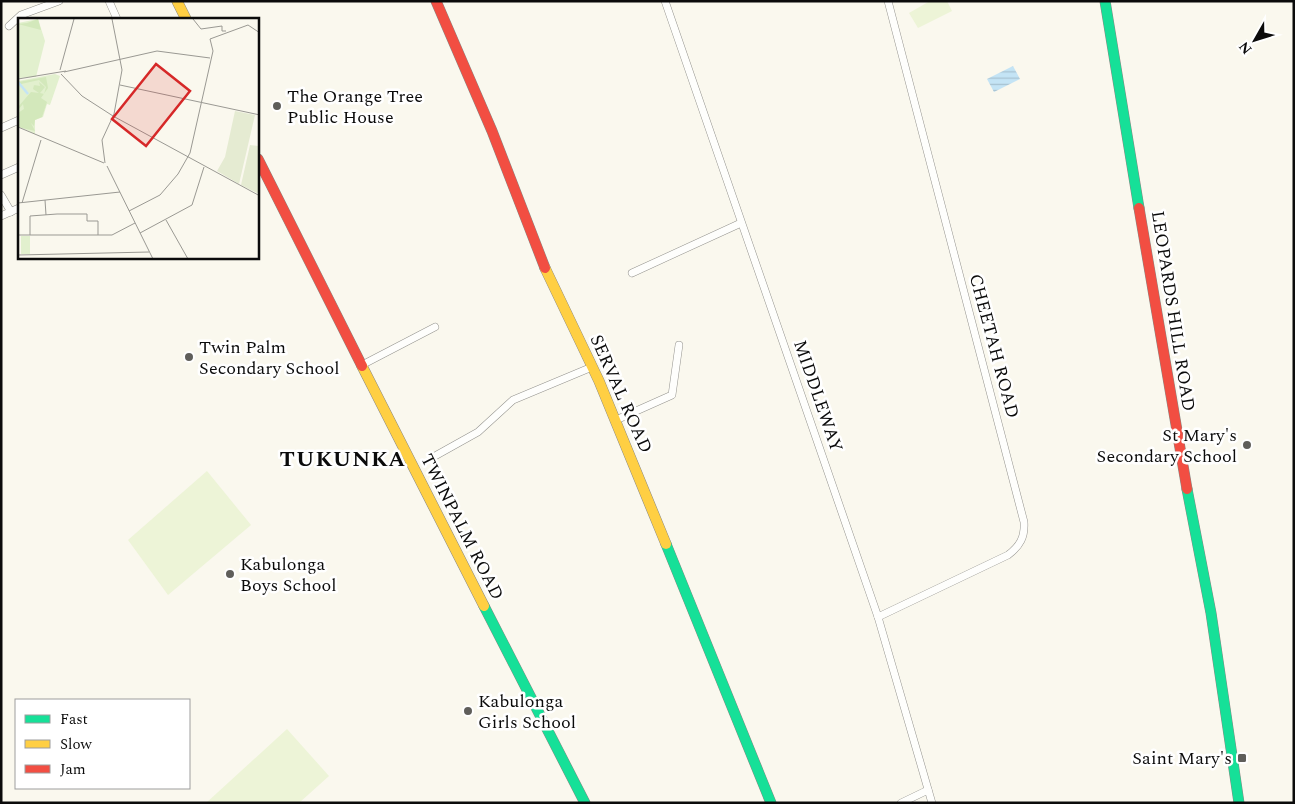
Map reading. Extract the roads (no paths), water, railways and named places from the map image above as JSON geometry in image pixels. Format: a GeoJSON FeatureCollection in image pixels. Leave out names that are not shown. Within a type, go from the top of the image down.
{"type":"FeatureCollection","features":[{"type":"Feature","properties":{"kind":"main road"},"geometry":{"type":"LineString","coordinates":[[177,1],[186,18]]}},
{"type":"Feature","properties":{"kind":"main road","name":"SERVAL ROAD"},"geometry":{"type":"LineString","coordinates":[[436,1],[492,131],[546,271],[616,420],[772,803]]}},
{"type":"Feature","properties":{"kind":"main road","name":"LEOPARDS HILL ROAD"},"geometry":{"type":"LineString","coordinates":[[1105,1],[1176,431],[1211,613],[1240,801]]}},
{"type":"Feature","properties":{"kind":"main road","name":"TWINPALM ROAD"},"geometry":{"type":"LineString","coordinates":[[259,161],[585,803]]}},
{"type":"Feature","properties":{"kind":"street"},"geometry":{"type":"LineString","coordinates":[[9,26],[21,15],[59,1]]}},
{"type":"Feature","properties":{"kind":"street"},"geometry":{"type":"LineString","coordinates":[[109,1],[117,18]]}},
{"type":"Feature","properties":{"kind":"street","name":"MIDDLEWAY"},"geometry":{"type":"LineString","coordinates":[[666,1],[878,618],[932,803]]}},
{"type":"Feature","properties":{"kind":"street","name":"CHEETAH ROAD"},"geometry":{"type":"LineString","coordinates":[[878,618],[1008,555],[1016,549],[1025,533],[1024,522],[996,408],[888,1]]}},
{"type":"Feature","properties":{"kind":"street"},"geometry":{"type":"LineString","coordinates":[[1,128],[18,120]]}},
{"type":"Feature","properties":{"kind":"street"},"geometry":{"type":"LineString","coordinates":[[1,175],[18,167]]}},
{"type":"Feature","properties":{"kind":"street"},"geometry":{"type":"LineString","coordinates":[[1,196],[11,212]]}},
{"type":"Feature","properties":{"kind":"street"},"geometry":{"type":"LineString","coordinates":[[1,216],[18,208]]}},
{"type":"Feature","properties":{"kind":"street"},"geometry":{"type":"LineString","coordinates":[[632,273],[741,223]]}},
{"type":"Feature","properties":{"kind":"street"},"geometry":{"type":"LineString","coordinates":[[362,365],[435,328]]}},
{"type":"Feature","properties":{"kind":"street"},"geometry":{"type":"LineString","coordinates":[[616,420],[672,396],[678,344]]}},
{"type":"Feature","properties":{"kind":"street"},"geometry":{"type":"LineString","coordinates":[[435,456],[478,432],[513,400],[592,367]]}},
{"type":"Feature","properties":{"kind":"street"},"geometry":{"type":"LineString","coordinates":[[901,803],[928,790]]}},
{"type":"Feature","properties":{"kind":"water"},"geometry":{"type":"Polygon","coordinates":[[[1013,66],[1020,79],[994,92],[987,79],[1013,66]]]}},
{"type":"Feature","properties":{"kind":"place","name":"The Orange Tree Public House"},"geometry":{"type":"Point","coordinates":[277,106]}},
{"type":"Feature","properties":{"kind":"place","name":"Twin Palm Secondary School"},"geometry":{"type":"Point","coordinates":[189,357]}},
{"type":"Feature","properties":{"kind":"place","name":"St Mary's Secondary School"},"geometry":{"type":"Point","coordinates":[1247,445]}},
{"type":"Feature","properties":{"kind":"place","name":"Kabulonga Boys School"},"geometry":{"type":"Point","coordinates":[230,574]}},
{"type":"Feature","properties":{"kind":"place","name":"Kabulonga Girls School"},"geometry":{"type":"Point","coordinates":[468,711]}},
{"type":"Feature","properties":{"kind":"place","name":"Saint Mary's"},"geometry":{"type":"Point","coordinates":[1242,758]}},
{"type":"Feature","properties":{"kind":"district","name":"TUKUNKA"},"geometry":{"type":"Point","coordinates":[343,459]}}]}
